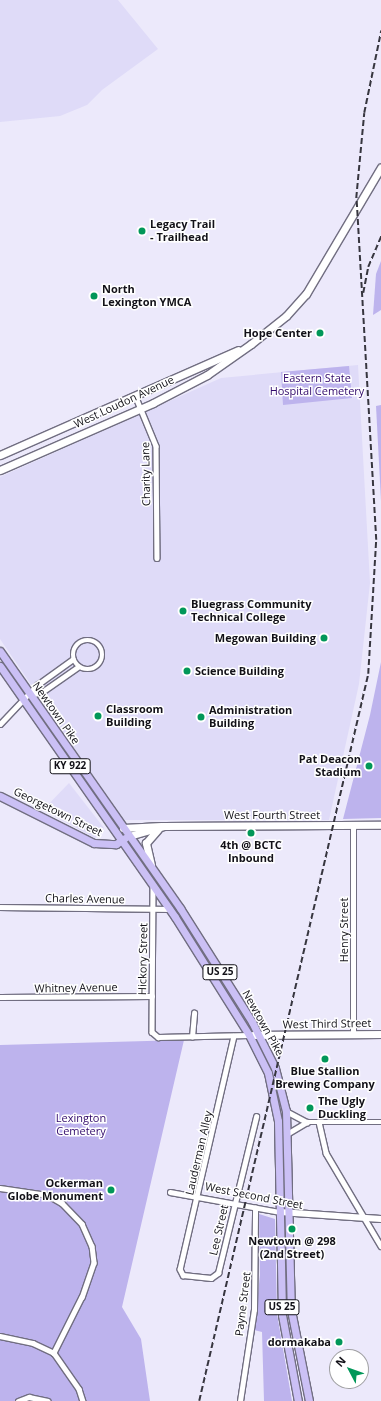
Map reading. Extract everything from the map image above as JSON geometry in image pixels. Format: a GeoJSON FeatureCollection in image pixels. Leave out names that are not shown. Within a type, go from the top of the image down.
{"type":"FeatureCollection","features":[{"type":"Feature","properties":{"kind":"main road","name":"West Loudon Avenue"},"geometry":{"type":"LineString","coordinates":[[0,470],[141,408],[207,375],[251,344],[284,318],[306,294],[381,167]]}},
{"type":"Feature","properties":{"kind":"main road","name":"West Loudon Avenue"},"geometry":{"type":"LineString","coordinates":[[0,455],[251,344]]}},
{"type":"Feature","properties":{"kind":"main road","name":"Newtown Pike"},"geometry":{"type":"LineString","coordinates":[[0,651],[151,867],[260,1035],[276,1070],[286,1111],[291,1310],[309,1401]]}},
{"type":"Feature","properties":{"kind":"main road","name":"Newtown Pike"},"geometry":{"type":"LineString","coordinates":[[0,666],[153,883],[249,1036],[268,1073],[276,1106],[282,1315],[298,1401]]}},
{"type":"Feature","properties":{"kind":"main road","name":"Georgetown Street"},"geometry":{"type":"LineString","coordinates":[[0,796],[94,843],[106,845],[129,836]]}},
{"type":"Feature","properties":{"kind":"main road","name":"West Fourth Street"},"geometry":{"type":"LineString","coordinates":[[123,828],[147,824],[163,826],[381,825]]}},
{"type":"Feature","properties":{"kind":"main road","name":"West Fourth Street"},"geometry":{"type":"LineString","coordinates":[[129,836],[163,826]]}},
{"type":"Feature","properties":{"kind":"main road"},"geometry":{"type":"LineString","coordinates":[[151,867],[146,843],[150,835],[163,826]]}},
{"type":"Feature","properties":{"kind":"main road","name":"West Third Street"},"geometry":{"type":"LineString","coordinates":[[249,1036],[381,1034]]}},
{"type":"Feature","properties":{"kind":"street","name":"Charity Lane"},"geometry":{"type":"LineString","coordinates":[[135,395],[156,446],[157,558]]}},
{"type":"Feature","properties":{"kind":"street"},"geometry":{"type":"LineString","coordinates":[[0,724],[23,700],[30,695],[37,685],[73,660],[76,646],[84,640],[95,642],[102,649],[103,659],[97,668],[86,670],[78,667],[73,660]]}},
{"type":"Feature","properties":{"kind":"street"},"geometry":{"type":"LineString","coordinates":[[30,695],[42,692],[78,667]]}},
{"type":"Feature","properties":{"kind":"street","name":"Henry Street"},"geometry":{"type":"LineString","coordinates":[[353,825],[353,1035]]}},
{"type":"Feature","properties":{"kind":"street","name":"Hickory Street"},"geometry":{"type":"LineString","coordinates":[[153,883],[152,996],[154,1035],[192,1037]]}},
{"type":"Feature","properties":{"kind":"street","name":"Charles Avenue"},"geometry":{"type":"LineString","coordinates":[[0,907],[170,909]]}},
{"type":"Feature","properties":{"kind":"street","name":"Whitney Avenue"},"geometry":{"type":"LineString","coordinates":[[0,998],[152,996]]}},
{"type":"Feature","properties":{"kind":"street"},"geometry":{"type":"LineString","coordinates":[[194,1012],[192,1037],[249,1036]]}},
{"type":"Feature","properties":{"kind":"street","name":"Lauderman Alley"},"geometry":{"type":"LineString","coordinates":[[216,1276],[208,1278],[181,1272],[234,1036]]}},
{"type":"Feature","properties":{"kind":"street"},"geometry":{"type":"LineString","coordinates":[[286,1111],[306,1122],[381,1122]]}},
{"type":"Feature","properties":{"kind":"street","name":"Lee Street"},"geometry":{"type":"LineString","coordinates":[[216,1276],[256,1117]]}},
{"type":"Feature","properties":{"kind":"street"},"geometry":{"type":"LineString","coordinates":[[287,1134],[306,1122]]}},
{"type":"Feature","properties":{"kind":"street"},"geometry":{"type":"LineString","coordinates":[[319,1122],[323,1148],[381,1246]]}},
{"type":"Feature","properties":{"kind":"street"},"geometry":{"type":"LineString","coordinates":[[0,1188],[48,1195],[62,1203],[82,1224],[92,1246],[94,1263],[82,1297],[54,1353]]}},
{"type":"Feature","properties":{"kind":"street","name":"West Second Street"},"geometry":{"type":"LineString","coordinates":[[170,1192],[199,1196],[280,1212],[288,1215],[381,1219]]}},
{"type":"Feature","properties":{"kind":"street","name":"Payne Street"},"geometry":{"type":"LineString","coordinates":[[240,1401],[255,1296],[255,1208]]}},
{"type":"Feature","properties":{"kind":"street"},"geometry":{"type":"LineString","coordinates":[[0,1336],[33,1343],[54,1353],[80,1389],[83,1401]]}},
{"type":"Feature","properties":{"kind":"street"},"geometry":{"type":"LineString","coordinates":[[18,1401],[29,1397],[48,1401]]}},
{"type":"Feature","properties":{"kind":"shaded area"},"geometry":{"type":"Polygon","coordinates":[[[0,0],[118,0],[158,49],[102,90],[87,105],[60,116],[0,122],[0,0]]]}},
{"type":"Feature","properties":{"kind":"shaded area","name":"Bluegrass Community Technical College"},"geometry":{"type":"Polygon","coordinates":[[[358,365],[370,583],[359,684],[329,820],[123,820],[0,639],[0,477],[221,378],[358,365]]]}},
{"type":"Feature","properties":{"kind":"shaded area"},"geometry":{"type":"Polygon","coordinates":[[[69,783],[104,828],[95,838],[43,810],[69,783]]]}},
{"type":"Feature","properties":{"kind":"green space"},"geometry":{"type":"Polygon","coordinates":[[[381,261],[381,310],[373,315],[376,274],[381,261]]]}},
{"type":"Feature","properties":{"kind":"green space","name":"Eastern State Hospital Cemetery"},"geometry":{"type":"Polygon","coordinates":[[[349,366],[352,398],[283,405],[281,372],[349,366]]]}},
{"type":"Feature","properties":{"kind":"green space"},"geometry":{"type":"Polygon","coordinates":[[[381,405],[381,501],[376,406],[381,405]]]}},
{"type":"Feature","properties":{"kind":"green space","name":"Pat Deacon Stadium"},"geometry":{"type":"Polygon","coordinates":[[[381,662],[381,818],[343,819],[370,715],[381,662]]]}},
{"type":"Feature","properties":{"kind":"green space","name":"Lexington Cemetery"},"geometry":{"type":"Polygon","coordinates":[[[184,1040],[122,1307],[141,1339],[150,1401],[0,1401],[0,1045],[184,1040]]]}},
{"type":"Feature","properties":{"kind":"green space"},"geometry":{"type":"Polygon","coordinates":[[[259,1214],[275,1219],[277,1314],[292,1401],[264,1401],[262,1332],[254,1330],[260,1275],[259,1214]]]}},
{"type":"Feature","properties":{"kind":"railway"},"geometry":{"type":"LineString","coordinates":[[199,1401],[368,674],[376,540],[356,198],[364,113],[381,31]]}},
{"type":"Feature","properties":{"kind":"railway"},"geometry":{"type":"LineString","coordinates":[[363,293],[368,267],[381,236]]}},
{"type":"Feature","properties":{"kind":"place","name":"Legacy Trail - Trailhead"},"geometry":{"type":"Point","coordinates":[142,231]}},
{"type":"Feature","properties":{"kind":"place","name":"North Lexington YMCA"},"geometry":{"type":"Point","coordinates":[94,296]}},
{"type":"Feature","properties":{"kind":"place","name":"Hope Center"},"geometry":{"type":"Point","coordinates":[320,333]}},
{"type":"Feature","properties":{"kind":"place","name":"Bluegrass Community Technical College"},"geometry":{"type":"Point","coordinates":[183,611]}},
{"type":"Feature","properties":{"kind":"place","name":"Megowan Building"},"geometry":{"type":"Point","coordinates":[324,638]}},
{"type":"Feature","properties":{"kind":"place","name":"Science Building"},"geometry":{"type":"Point","coordinates":[187,671]}},
{"type":"Feature","properties":{"kind":"place","name":"Classroom Building"},"geometry":{"type":"Point","coordinates":[98,716]}},
{"type":"Feature","properties":{"kind":"place","name":"Administration Building"},"geometry":{"type":"Point","coordinates":[201,717]}},
{"type":"Feature","properties":{"kind":"place","name":"Pat Deacon Stadium"},"geometry":{"type":"Point","coordinates":[369,766]}},
{"type":"Feature","properties":{"kind":"place","name":"4th @ BCTC Inbound"},"geometry":{"type":"Point","coordinates":[251,833]}},
{"type":"Feature","properties":{"kind":"place","name":"Blue Stallion Brewing Company"},"geometry":{"type":"Point","coordinates":[325,1059]}},
{"type":"Feature","properties":{"kind":"place","name":"The Ugly Duckling"},"geometry":{"type":"Point","coordinates":[310,1108]}},
{"type":"Feature","properties":{"kind":"place","name":"Ockerman Globe Monument"},"geometry":{"type":"Point","coordinates":[111,1190]}},
{"type":"Feature","properties":{"kind":"place","name":"Newtown @ 298 (2nd Street)"},"geometry":{"type":"Point","coordinates":[292,1229]}},
{"type":"Feature","properties":{"kind":"place","name":"dormakaba"},"geometry":{"type":"Point","coordinates":[339,1342]}}]}
